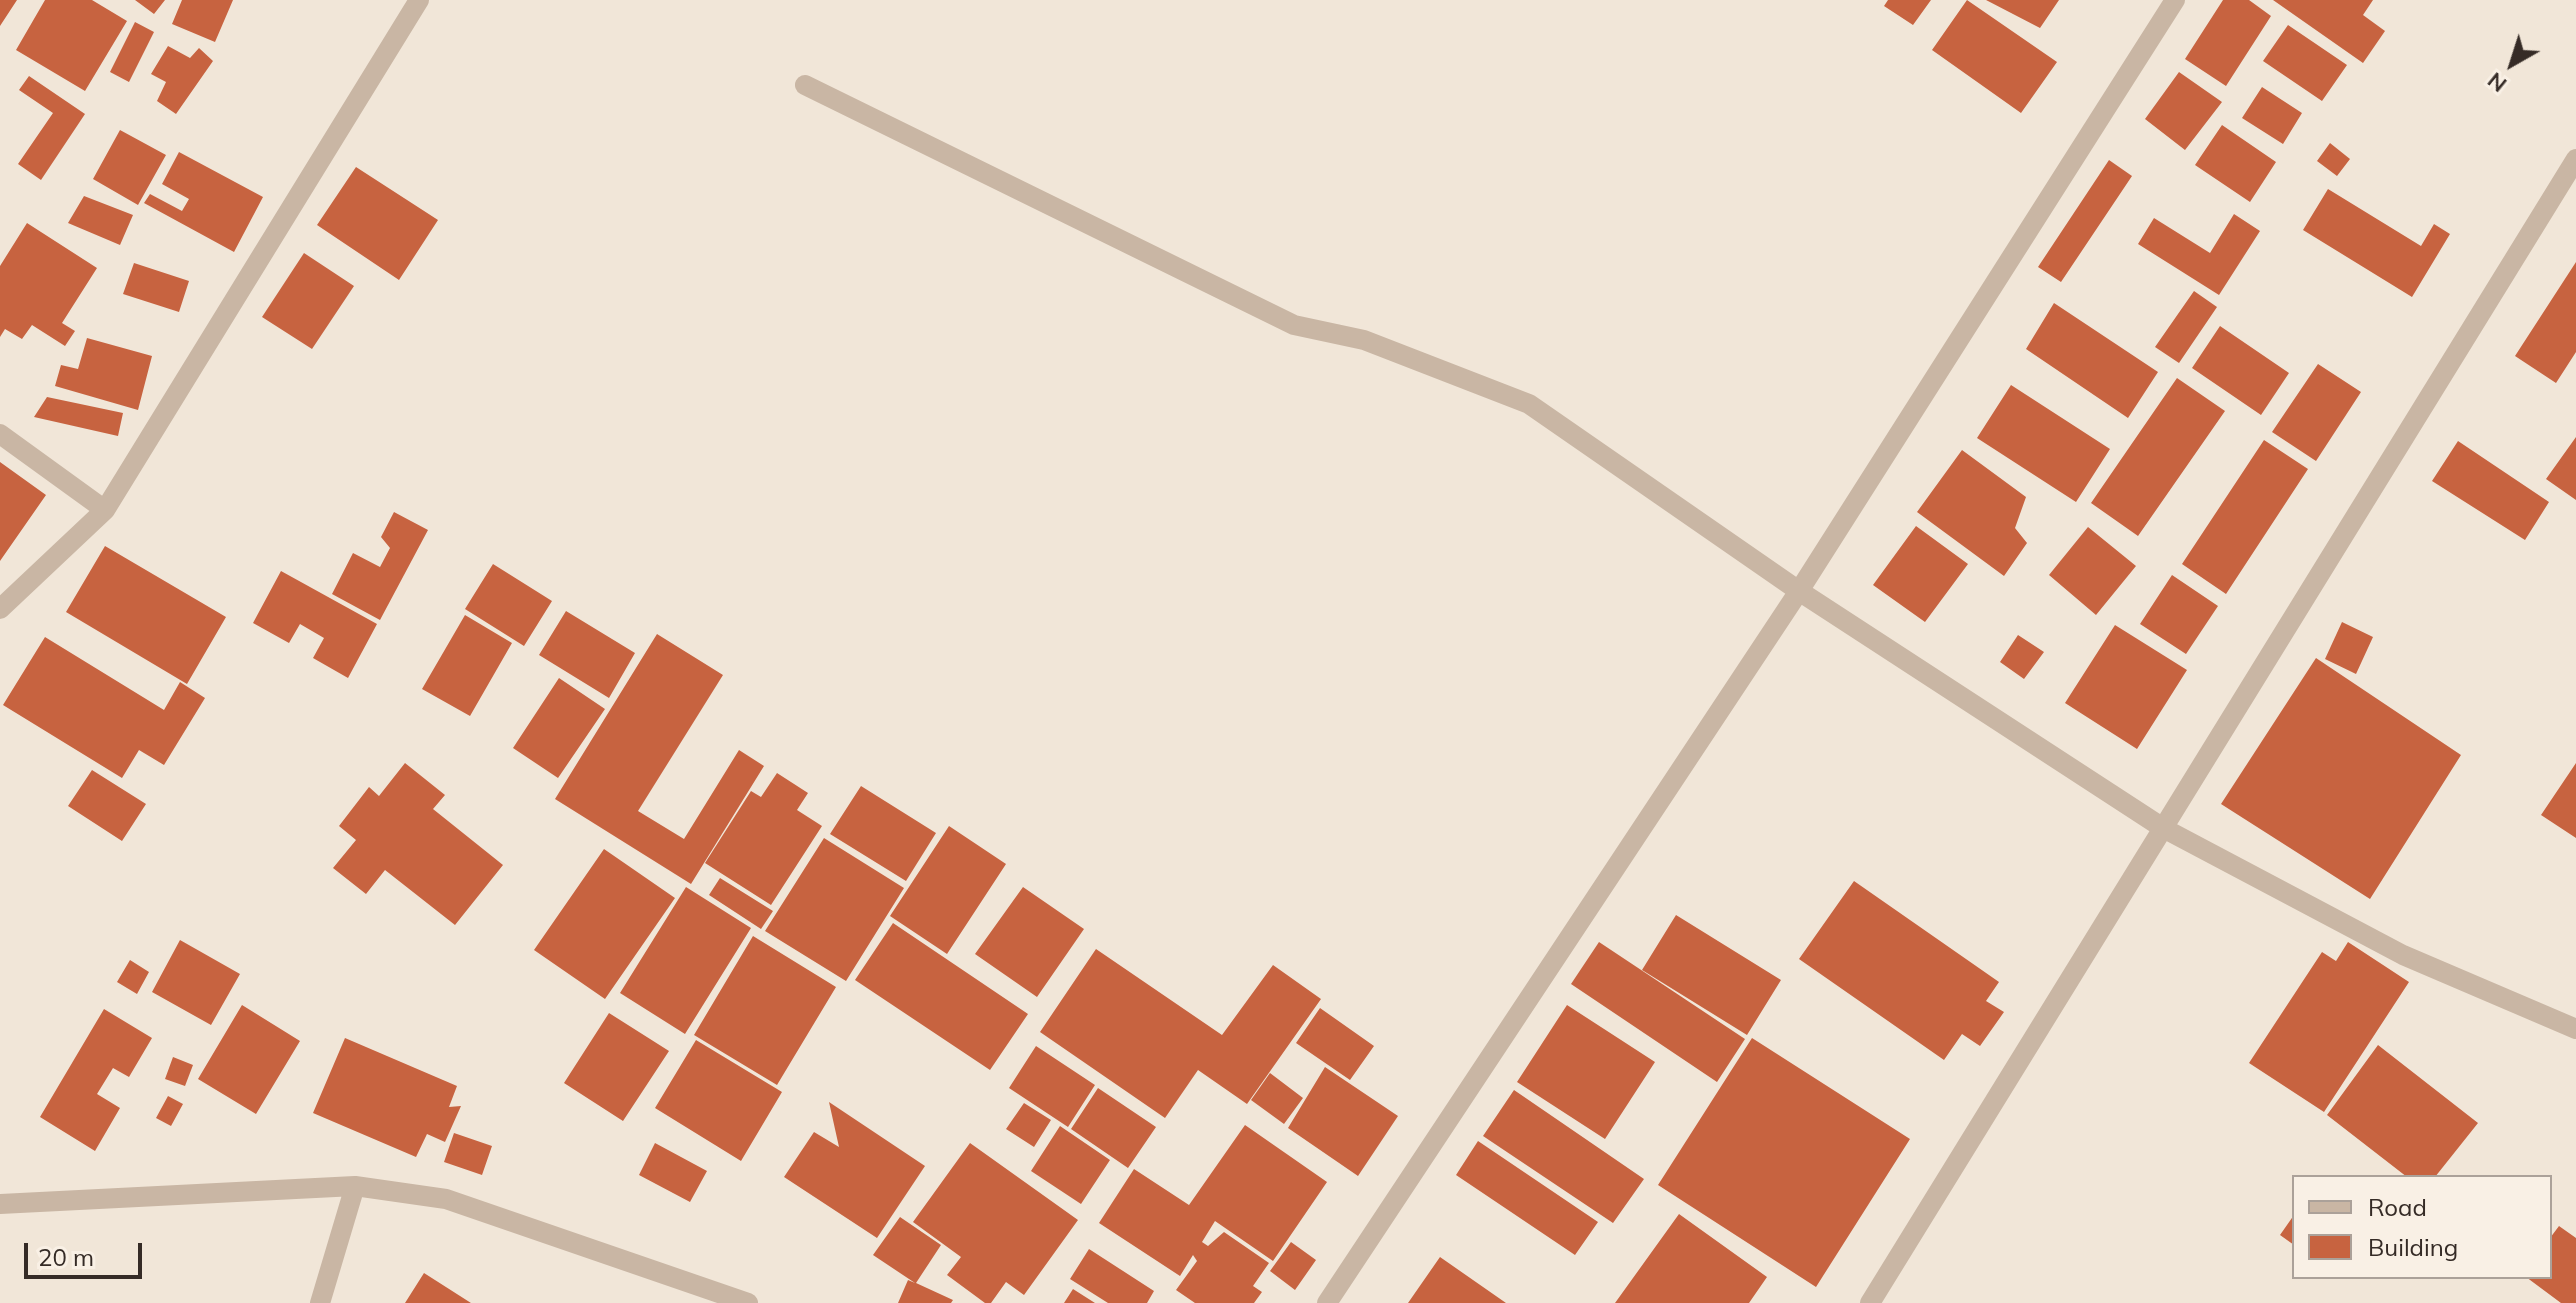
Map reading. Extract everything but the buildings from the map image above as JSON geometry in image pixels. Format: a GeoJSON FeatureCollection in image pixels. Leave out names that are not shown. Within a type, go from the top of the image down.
{"type":"FeatureCollection","features":[{"type":"Feature","properties":{"kind":"street"},"geometry":{"type":"LineString","coordinates":[[0,609],[105,510],[419,0]]}},
{"type":"Feature","properties":{"kind":"street"},"geometry":{"type":"LineString","coordinates":[[1327,1303],[1799,591],[2175,0]]}},
{"type":"Feature","properties":{"kind":"street"},"geometry":{"type":"LineString","coordinates":[[805,85],[1294,325],[1364,340],[1529,404],[1799,591],[2163,828],[2403,955],[2576,1029]]}},
{"type":"Feature","properties":{"kind":"street"},"geometry":{"type":"LineString","coordinates":[[1870,1303],[2576,159]]}},
{"type":"Feature","properties":{"kind":"street"},"geometry":{"type":"LineString","coordinates":[[0,434],[105,510]]}},
{"type":"Feature","properties":{"kind":"street"},"geometry":{"type":"LineString","coordinates":[[320,1303],[355,1186]]}},
{"type":"Feature","properties":{"kind":"street"},"geometry":{"type":"LineString","coordinates":[[0,1204],[355,1186],[446,1199],[748,1303]]}}]}
